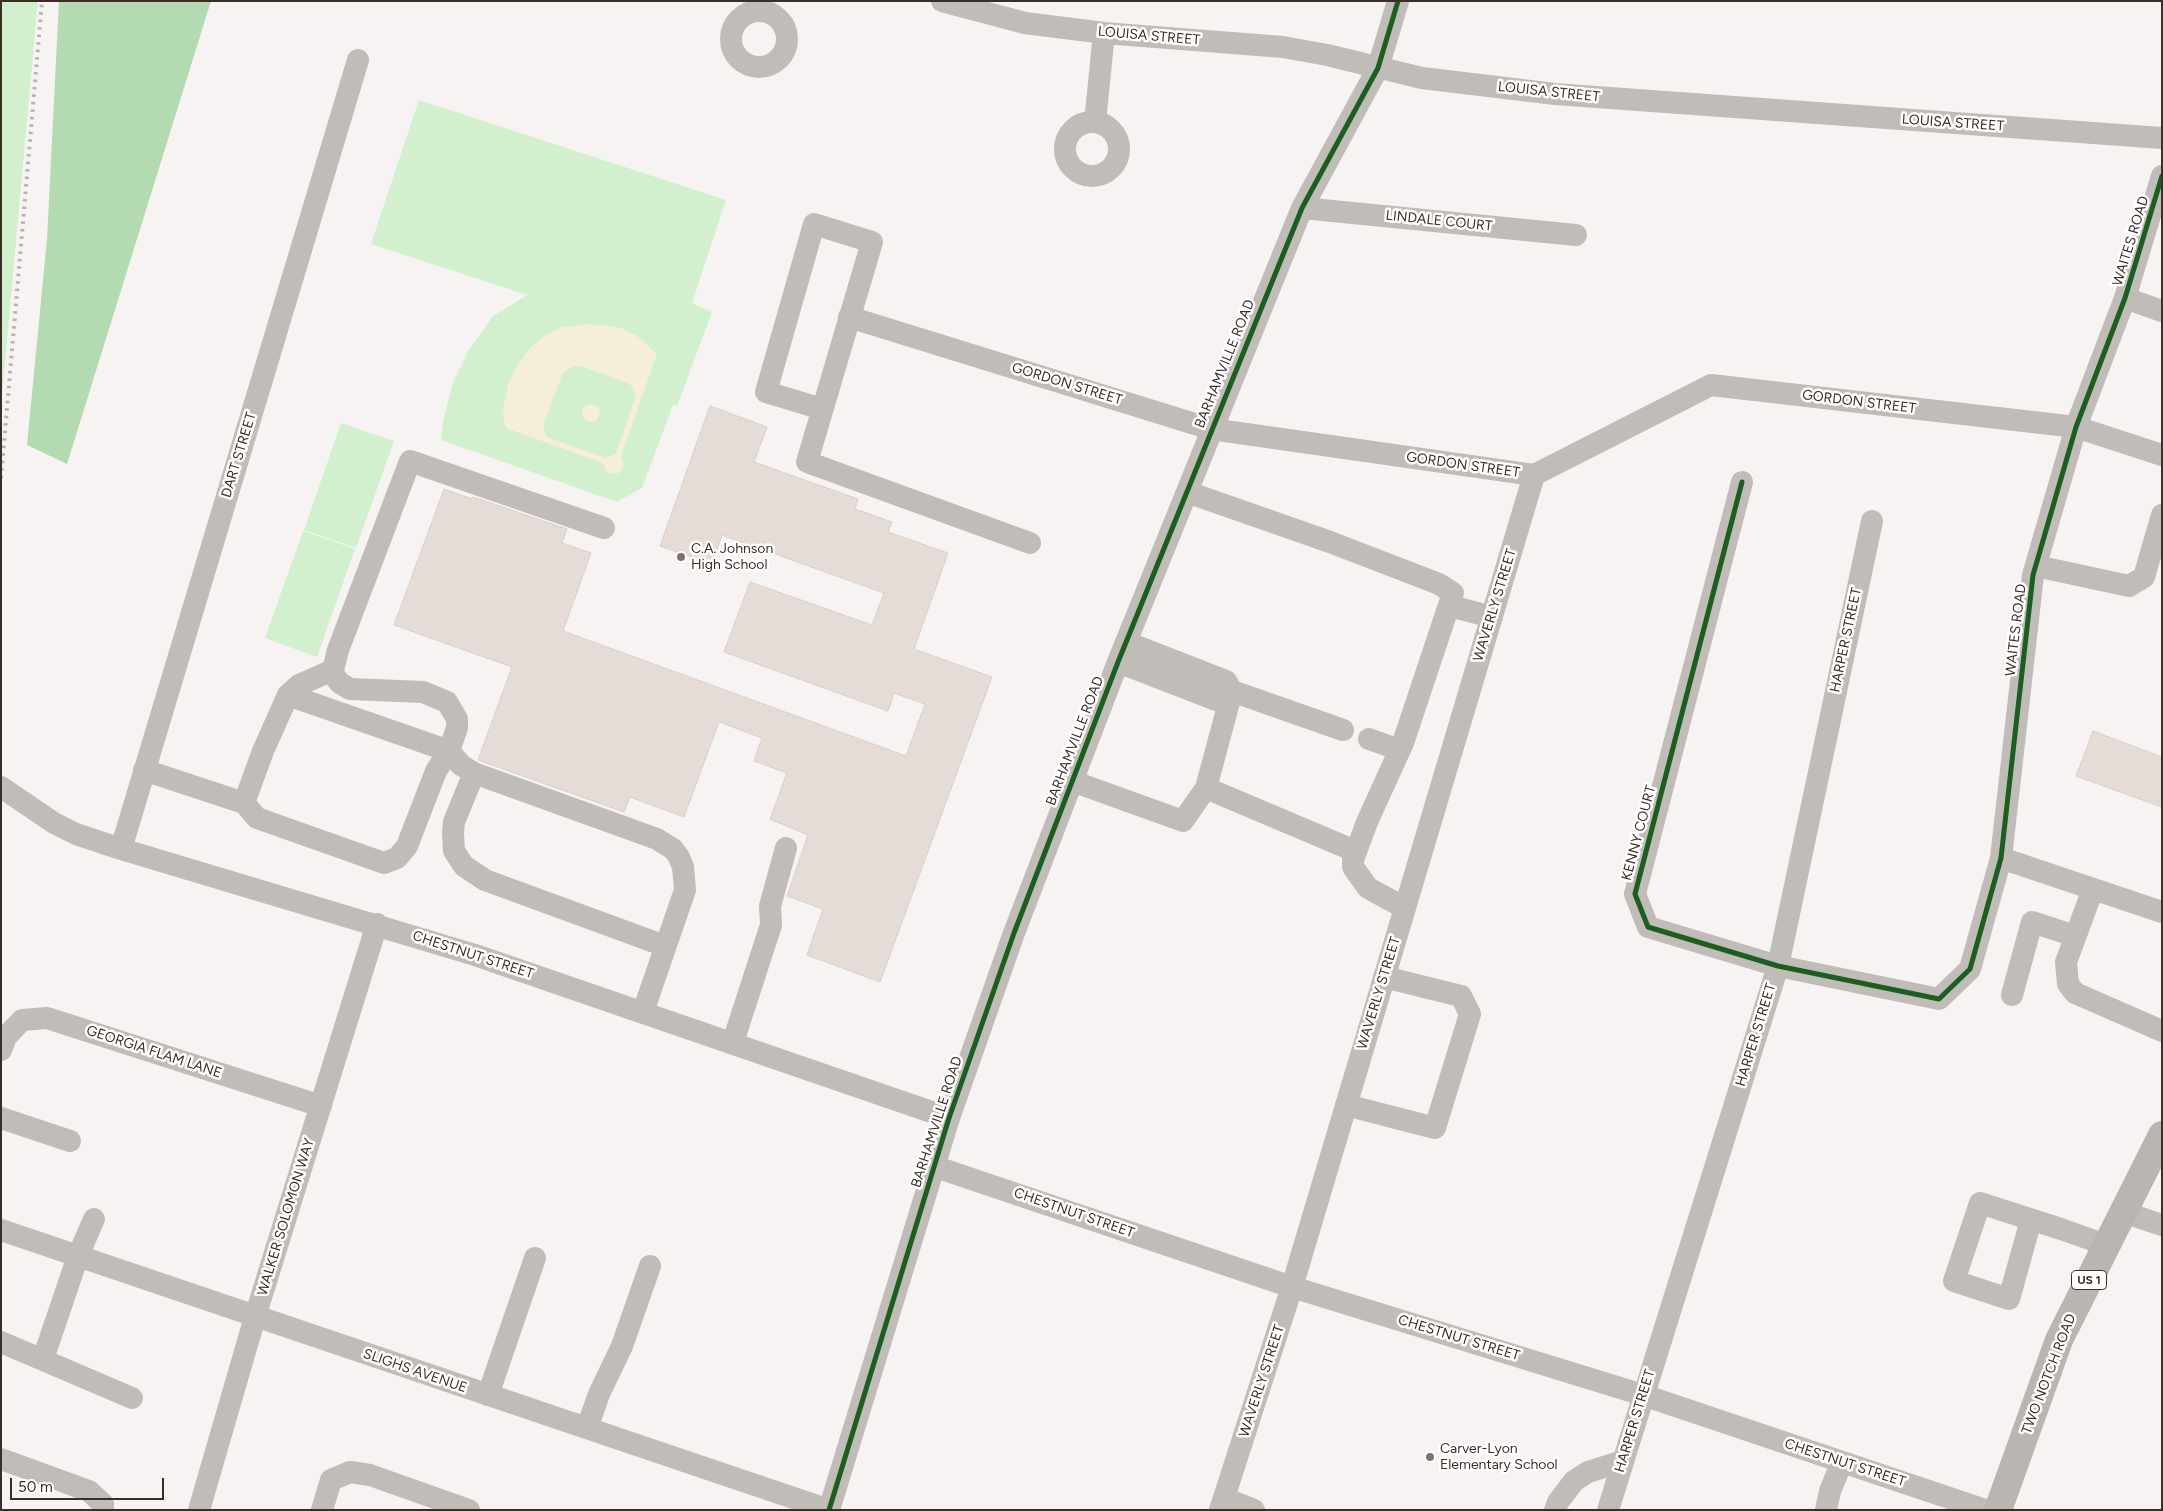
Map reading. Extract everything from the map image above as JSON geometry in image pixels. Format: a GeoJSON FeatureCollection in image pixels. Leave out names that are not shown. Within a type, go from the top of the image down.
{"type":"FeatureCollection","features":[{"type":"Feature","properties":{"kind":"main road","name":"TWO NOTCH ROAD"},"geometry":{"type":"LineString","coordinates":[[1998,1510],[2059,1340],[2162,1135]]}},
{"type":"Feature","properties":{"kind":"street","name":"LOUISA STREET"},"geometry":{"type":"LineString","coordinates":[[942,1],[1025,23],[1104,32],[1283,47],[1327,55],[1422,78],[1555,94],[2162,138]]}},
{"type":"Feature","properties":{"kind":"street","name":"BARHAMVILLE ROAD"},"geometry":{"type":"LineString","coordinates":[[829,1510],[933,1166],[1014,933],[1122,652],[1302,208],[1378,68],[1398,1]]}},
{"type":"Feature","properties":{"kind":"street"},"geometry":{"type":"LineString","coordinates":[[1095,122],[1104,32]]}},
{"type":"Feature","properties":{"kind":"street","name":"DART STREET"},"geometry":{"type":"LineString","coordinates":[[121,849],[358,60]]}},
{"type":"Feature","properties":{"kind":"street","name":"WAITES ROAD"},"geometry":{"type":"LineString","coordinates":[[1939,999],[1970,969],[2001,858],[2033,575],[2076,427],[2125,298],[2162,176]]}},
{"type":"Feature","properties":{"kind":"street","name":"LINDALE COURT"},"geometry":{"type":"LineString","coordinates":[[1302,208],[1576,234]]}},
{"type":"Feature","properties":{"kind":"street"},"geometry":{"type":"LineString","coordinates":[[822,409],[766,392],[814,224],[872,242],[807,462],[1030,543]]}},
{"type":"Feature","properties":{"kind":"street"},"geometry":{"type":"LineString","coordinates":[[2125,298],[2162,311]]}},
{"type":"Feature","properties":{"kind":"street","name":"GORDON STREET"},"geometry":{"type":"LineString","coordinates":[[849,317],[1211,429],[1534,475],[1711,385],[2076,427],[2162,455]]}},
{"type":"Feature","properties":{"kind":"street"},"geometry":{"type":"LineString","coordinates":[[144,770],[244,803],[257,818],[384,863],[398,858],[407,846],[436,771],[450,751],[456,736],[457,719],[452,709],[441,698],[423,692],[350,689],[340,683],[335,677],[333,670],[338,650],[410,461],[604,528]]}},
{"type":"Feature","properties":{"kind":"street","name":"WAVERLY STREET"},"geometry":{"type":"LineString","coordinates":[[1222,1504],[1292,1287],[1534,475]]}},
{"type":"Feature","properties":{"kind":"street","name":"KENNY COURT"},"geometry":{"type":"LineString","coordinates":[[1742,482],[1635,894],[1648,927],[1778,966],[1939,999]]}},
{"type":"Feature","properties":{"kind":"street"},"geometry":{"type":"LineString","coordinates":[[1187,492],[1330,542],[1439,584],[1453,593],[1400,750],[1355,851],[1353,867],[1368,888],[1405,908]]}},
{"type":"Feature","properties":{"kind":"street"},"geometry":{"type":"LineString","coordinates":[[2036,566],[2129,586],[2144,577],[2162,515]]}},
{"type":"Feature","properties":{"kind":"street","name":"HARPER STREET"},"geometry":{"type":"LineString","coordinates":[[1608,1510],[1778,966],[1872,521]]}},
{"type":"Feature","properties":{"kind":"street"},"geometry":{"type":"LineString","coordinates":[[1450,606],[1492,617]]}},
{"type":"Feature","properties":{"kind":"street"},"geometry":{"type":"LineString","coordinates":[[1122,652],[1216,700],[1232,691],[1343,730]]}},
{"type":"Feature","properties":{"kind":"street"},"geometry":{"type":"LineString","coordinates":[[244,803],[263,751],[288,696],[299,684],[333,670]]}},
{"type":"Feature","properties":{"kind":"street"},"geometry":{"type":"LineString","coordinates":[[1072,781],[1183,821],[1206,788],[1232,691]]}},
{"type":"Feature","properties":{"kind":"street"},"geometry":{"type":"LineString","coordinates":[[288,696],[450,751],[461,765],[474,773],[657,839],[673,849],[683,867],[685,890],[643,1012]]}},
{"type":"Feature","properties":{"kind":"street"},"geometry":{"type":"LineString","coordinates":[[1369,740],[1400,750]]}},
{"type":"Feature","properties":{"kind":"street"},"geometry":{"type":"LineString","coordinates":[[474,773],[454,822],[454,851],[464,866],[485,880],[665,946]]}},
{"type":"Feature","properties":{"kind":"street","name":"CHESTNUT STREET"},"geometry":{"type":"LineString","coordinates":[[1,787],[54,823],[76,834],[475,955],[733,1042],[949,1118]]}},
{"type":"Feature","properties":{"kind":"street"},"geometry":{"type":"LineString","coordinates":[[1206,788],[1355,851]]}},
{"type":"Feature","properties":{"kind":"street"},"geometry":{"type":"LineString","coordinates":[[733,1042],[771,925],[770,906],[786,848]]}},
{"type":"Feature","properties":{"kind":"street"},"geometry":{"type":"LineString","coordinates":[[2001,858],[2162,912]]}},
{"type":"Feature","properties":{"kind":"street"},"geometry":{"type":"LineString","coordinates":[[2093,889],[2066,962],[2068,984],[2075,993],[2162,1031]]}},
{"type":"Feature","properties":{"kind":"street"},"geometry":{"type":"LineString","coordinates":[[2012,995],[2032,922],[2075,936]]}},
{"type":"Feature","properties":{"kind":"street","name":"WALKER SOLOMON WAY"},"geometry":{"type":"LineString","coordinates":[[199,1510],[255,1317],[377,924]]}},
{"type":"Feature","properties":{"kind":"street"},"geometry":{"type":"LineString","coordinates":[[1346,1104],[1435,1128],[1470,1014],[1461,996],[1384,977]]}},
{"type":"Feature","properties":{"kind":"street","name":"GEORGIA FLAM LANE"},"geometry":{"type":"LineString","coordinates":[[1,1050],[6,1037],[22,1020],[48,1018],[321,1106]]}},
{"type":"Feature","properties":{"kind":"street"},"geometry":{"type":"LineString","coordinates":[[1,1118],[70,1141]]}},
{"type":"Feature","properties":{"kind":"street","name":"CHESTNUT STREET"},"geometry":{"type":"LineString","coordinates":[[933,1166],[1292,1287],[1643,1395],[1985,1510]]}},
{"type":"Feature","properties":{"kind":"street"},"geometry":{"type":"LineString","coordinates":[[2123,1212],[2162,1225]]}},
{"type":"Feature","properties":{"kind":"street"},"geometry":{"type":"LineString","coordinates":[[43,1359],[78,1256],[94,1218]]}},
{"type":"Feature","properties":{"kind":"street"},"geometry":{"type":"LineString","coordinates":[[2031,1220],[2106,1245]]}},
{"type":"Feature","properties":{"kind":"street","name":"SLIGHS AVENUE"},"geometry":{"type":"LineString","coordinates":[[1,1230],[829,1510]]}},
{"type":"Feature","properties":{"kind":"street"},"geometry":{"type":"LineString","coordinates":[[488,1395],[535,1258]]}},
{"type":"Feature","properties":{"kind":"street"},"geometry":{"type":"LineString","coordinates":[[587,1428],[599,1394],[622,1346],[650,1266]]}},
{"type":"Feature","properties":{"kind":"street"},"geometry":{"type":"LineString","coordinates":[[1,1342],[132,1398]]}},
{"type":"Feature","properties":{"kind":"street"},"geometry":{"type":"LineString","coordinates":[[1,1459],[89,1492],[103,1504],[103,1510]]}},
{"type":"Feature","properties":{"kind":"street"},"geometry":{"type":"LineString","coordinates":[[1556,1510],[1558,1502],[1574,1481],[1588,1472],[1623,1461]]}},
{"type":"Feature","properties":{"kind":"street"},"geometry":{"type":"LineString","coordinates":[[1826,1510],[1830,1492],[1842,1462]]}},
{"type":"Feature","properties":{"kind":"street"},"geometry":{"type":"LineString","coordinates":[[322,1510],[331,1480],[350,1472],[370,1475],[469,1510]]}},
{"type":"Feature","properties":{"kind":"street"},"geometry":{"type":"LineString","coordinates":[[1222,1504],[1254,1510]]}},
{"type":"Feature","properties":{"kind":"green space"},"geometry":{"type":"Polygon","coordinates":[[[1,1],[38,1],[1,406],[1,1]]]}},
{"type":"Feature","properties":{"kind":"green space"},"geometry":{"type":"Polygon","coordinates":[[[59,1],[211,1],[67,464],[27,445],[47,239],[59,1]]]}},
{"type":"Feature","properties":{"kind":"green space"},"geometry":{"type":"Polygon","coordinates":[[[419,100],[726,200],[692,303],[712,312],[677,406],[673,405],[642,488],[617,502],[441,440],[443,421],[453,382],[469,350],[493,316],[527,295],[371,244],[419,100]]]}},
{"type":"Feature","properties":{"kind":"green space"},"geometry":{"type":"Polygon","coordinates":[[[341,423],[394,441],[356,548],[304,530],[341,423]]]}},
{"type":"Feature","properties":{"kind":"green space"},"geometry":{"type":"Polygon","coordinates":[[[303,531],[355,549],[317,657],[265,638],[303,531]]]}},
{"type":"Feature","properties":{"kind":"sand"},"geometry":{"type":"Polygon","coordinates":[[[587,324],[613,326],[637,336],[657,354],[621,456],[624,467],[617,474],[607,472],[603,463],[506,428],[503,409],[509,381],[518,364],[531,347],[544,336],[559,328],[587,324]],[[573,366],[563,373],[543,426],[547,437],[605,458],[616,454],[636,395],[630,384],[581,366],[573,366]]]}},
{"type":"Feature","properties":{"kind":"sand"},"geometry":{"type":"Polygon","coordinates":[[[587,404],[595,404],[600,409],[598,420],[587,422],[582,417],[582,409],[587,404]]]}},
{"type":"Feature","properties":{"kind":"building"},"geometry":{"type":"Polygon","coordinates":[[[710,406],[767,427],[754,462],[858,499],[855,509],[892,522],[888,532],[948,553],[914,649],[992,677],[880,982],[807,955],[823,909],[787,896],[808,835],[770,819],[787,773],[754,761],[762,738],[719,722],[684,817],[630,797],[624,812],[478,760],[512,667],[394,625],[444,489],[567,529],[562,543],[591,553],[563,631],[906,756],[925,704],[894,693],[888,711],[724,652],[750,582],[872,625],[884,593],[722,535],[712,564],[660,546],[710,406]]]}},
{"type":"Feature","properties":{"kind":"building"},"geometry":{"type":"Polygon","coordinates":[[[2093,731],[2162,757],[2162,807],[2076,776],[2093,731]]]}},
{"type":"Feature","properties":{"kind":"railway"},"geometry":{"type":"LineString","coordinates":[[1,478],[42,1]]}},
{"type":"Feature","properties":{"kind":"cycle path"},"geometry":{"type":"LineString","coordinates":[[829,1510],[949,1118],[1014,933],[1118,662],[1302,208],[1378,68],[1398,1]]}},
{"type":"Feature","properties":{"kind":"cycle path"},"geometry":{"type":"LineString","coordinates":[[1742,482],[1635,894],[1648,927],[1778,966],[1939,999],[1970,969],[2001,858],[2033,575],[2076,427],[2125,298],[2162,176]]}},
{"type":"Feature","properties":{"kind":"place","name":"C.A. Johnson High School"},"geometry":{"type":"Point","coordinates":[681,557]}},
{"type":"Feature","properties":{"kind":"place","name":"Carver-Lyon Elementary School"},"geometry":{"type":"Point","coordinates":[1430,1457]}}]}
